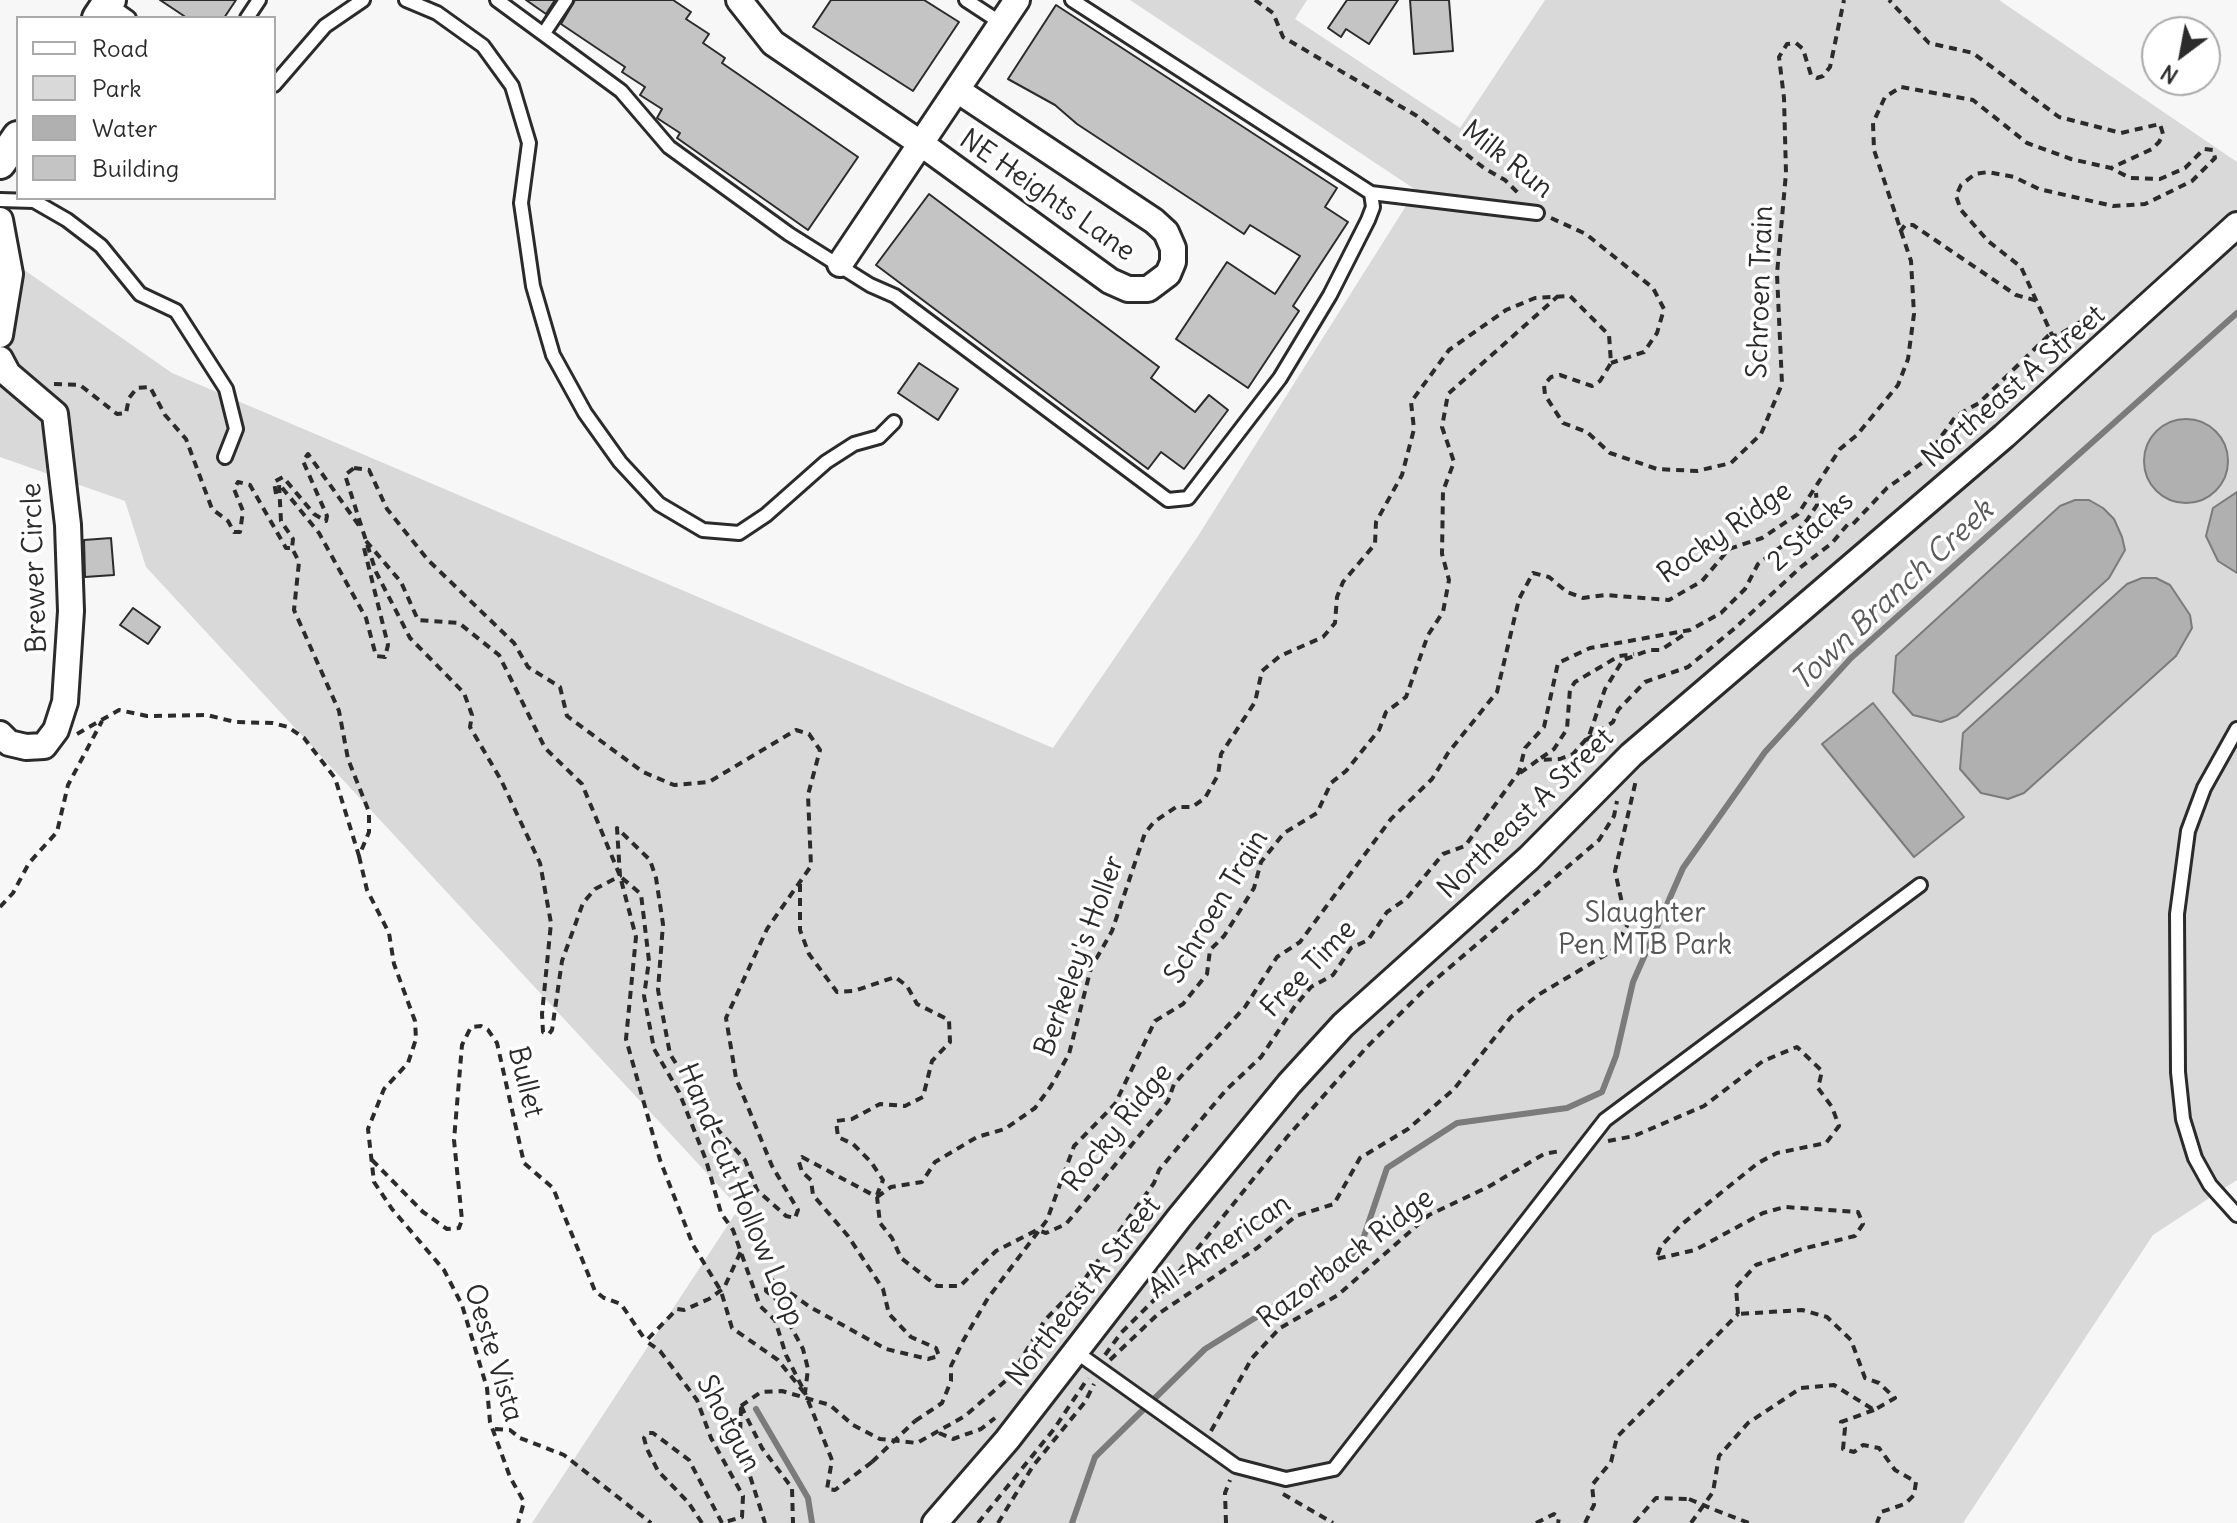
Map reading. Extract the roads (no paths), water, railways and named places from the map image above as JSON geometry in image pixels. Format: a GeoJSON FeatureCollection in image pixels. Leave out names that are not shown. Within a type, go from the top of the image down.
{"type":"FeatureCollection","features":[{"type":"Feature","properties":{"kind":"street","name":"NE Heights Lane"},"geometry":{"type":"LineString","coordinates":[[739,0],[773,43],[923,145],[1110,281],[1128,289],[1148,289],[1168,274],[1173,262],[1173,248],[1166,232],[1154,221],[957,90]]}},
{"type":"Feature","properties":{"kind":"street"},"geometry":{"type":"LineString","coordinates":[[840,264],[923,145],[1017,0]]}},
{"type":"Feature","properties":{"kind":"street"},"geometry":{"type":"LineString","coordinates":[[0,163],[16,140]]}},
{"type":"Feature","properties":{"kind":"street"},"geometry":{"type":"LineString","coordinates":[[0,220],[10,274],[0,335]]}},
{"type":"Feature","properties":{"kind":"street","name":"Northeast A Street"},"geometry":{"type":"LineString","coordinates":[[935,1523],[1076,1352],[1179,1218],[1289,1084],[1343,1025],[1529,858],[1631,755],[1969,468],[2237,225]]}},
{"type":"Feature","properties":{"kind":"street","name":"Brewer Circle"},"geometry":{"type":"LineString","coordinates":[[0,359],[8,374],[55,414],[69,552],[68,673],[65,702],[56,730],[44,746],[26,747],[9,743],[0,734]]}},
{"type":"Feature","properties":{"kind":"lane"},"geometry":{"type":"LineString","coordinates":[[276,83],[325,26],[363,0]]}},
{"type":"Feature","properties":{"kind":"lane"},"geometry":{"type":"LineString","coordinates":[[406,0],[437,13],[483,46],[512,86],[529,143],[521,203],[533,286],[553,355],[585,413],[620,462],[659,504],[703,530],[739,533],[766,515],[826,462],[854,444],[879,437],[894,422]]}},
{"type":"Feature","properties":{"kind":"lane"},"geometry":{"type":"LineString","coordinates":[[497,0],[621,91],[669,147],[789,234],[870,285],[895,296],[1168,500],[1188,498],[1280,378],[1368,220],[1373,207],[1371,193]]}},
{"type":"Feature","properties":{"kind":"lane"},"geometry":{"type":"LineString","coordinates":[[544,33],[566,0]]}},
{"type":"Feature","properties":{"kind":"lane"},"geometry":{"type":"LineString","coordinates":[[966,0],[1001,23]]}},
{"type":"Feature","properties":{"kind":"lane"},"geometry":{"type":"LineString","coordinates":[[1072,0],[1371,193],[1537,213]]}},
{"type":"Feature","properties":{"kind":"lane"},"geometry":{"type":"LineString","coordinates":[[0,200],[34,201],[67,220],[101,246],[140,294],[176,311],[226,389],[236,429],[225,457]]}},
{"type":"Feature","properties":{"kind":"lane"},"geometry":{"type":"LineString","coordinates":[[2237,729],[2204,788],[2188,831],[2177,914],[2177,1009],[2183,1119],[2195,1158],[2210,1185],[2237,1215]]}},
{"type":"Feature","properties":{"kind":"lane"},"geometry":{"type":"LineString","coordinates":[[1076,1352],[1236,1466],[1286,1479],[1334,1469],[1605,1120],[1920,885]]}},
{"type":"Feature","properties":{"kind":"water"},"geometry":{"type":"Polygon","coordinates":[[[2186,419],[2202,422],[2216,431],[2225,445],[2228,461],[2225,477],[2216,491],[2202,500],[2186,503],[2170,500],[2156,491],[2147,477],[2144,461],[2147,445],[2156,431],[2170,422],[2186,419]]]}},
{"type":"Feature","properties":{"kind":"water"},"geometry":{"type":"Polygon","coordinates":[[[2237,492],[2237,573],[2218,561],[2206,536],[2213,508],[2237,492]]]}},
{"type":"Feature","properties":{"kind":"water"},"geometry":{"type":"Polygon","coordinates":[[[2075,500],[2089,500],[2103,508],[2114,519],[2122,537],[2125,550],[2109,578],[1957,716],[1941,722],[1913,715],[1893,692],[1896,656],[2060,506],[2075,500]]]}},
{"type":"Feature","properties":{"kind":"water"},"geometry":{"type":"Polygon","coordinates":[[[2142,578],[2156,578],[2170,585],[2190,615],[2192,628],[2176,656],[2024,793],[2008,799],[1981,793],[1960,769],[1963,733],[2127,584],[2142,578]]]}},
{"type":"Feature","properties":{"kind":"water"},"geometry":{"type":"Polygon","coordinates":[[[1873,703],[1964,817],[1914,857],[1822,744],[1873,703]]]}},
{"type":"Feature","properties":{"kind":"waterway","name":"Town Branch Creek"},"geometry":{"type":"LineString","coordinates":[[1072,1523],[1095,1457],[1205,1349],[1358,1254],[1387,1168],[1457,1123],[1567,1108],[1602,1092],[1616,1056],[1633,982],[1683,868],[1765,752],[1851,658],[2237,313]]}},
{"type":"Feature","properties":{"kind":"waterway"},"geometry":{"type":"LineString","coordinates":[[756,1409],[808,1498],[812,1523]]}},
{"type":"Feature","properties":{"kind":"park label","name":"Slaughter Pen MTB Park"},"geometry":{"type":"Point","coordinates":[1645,930]}}]}
